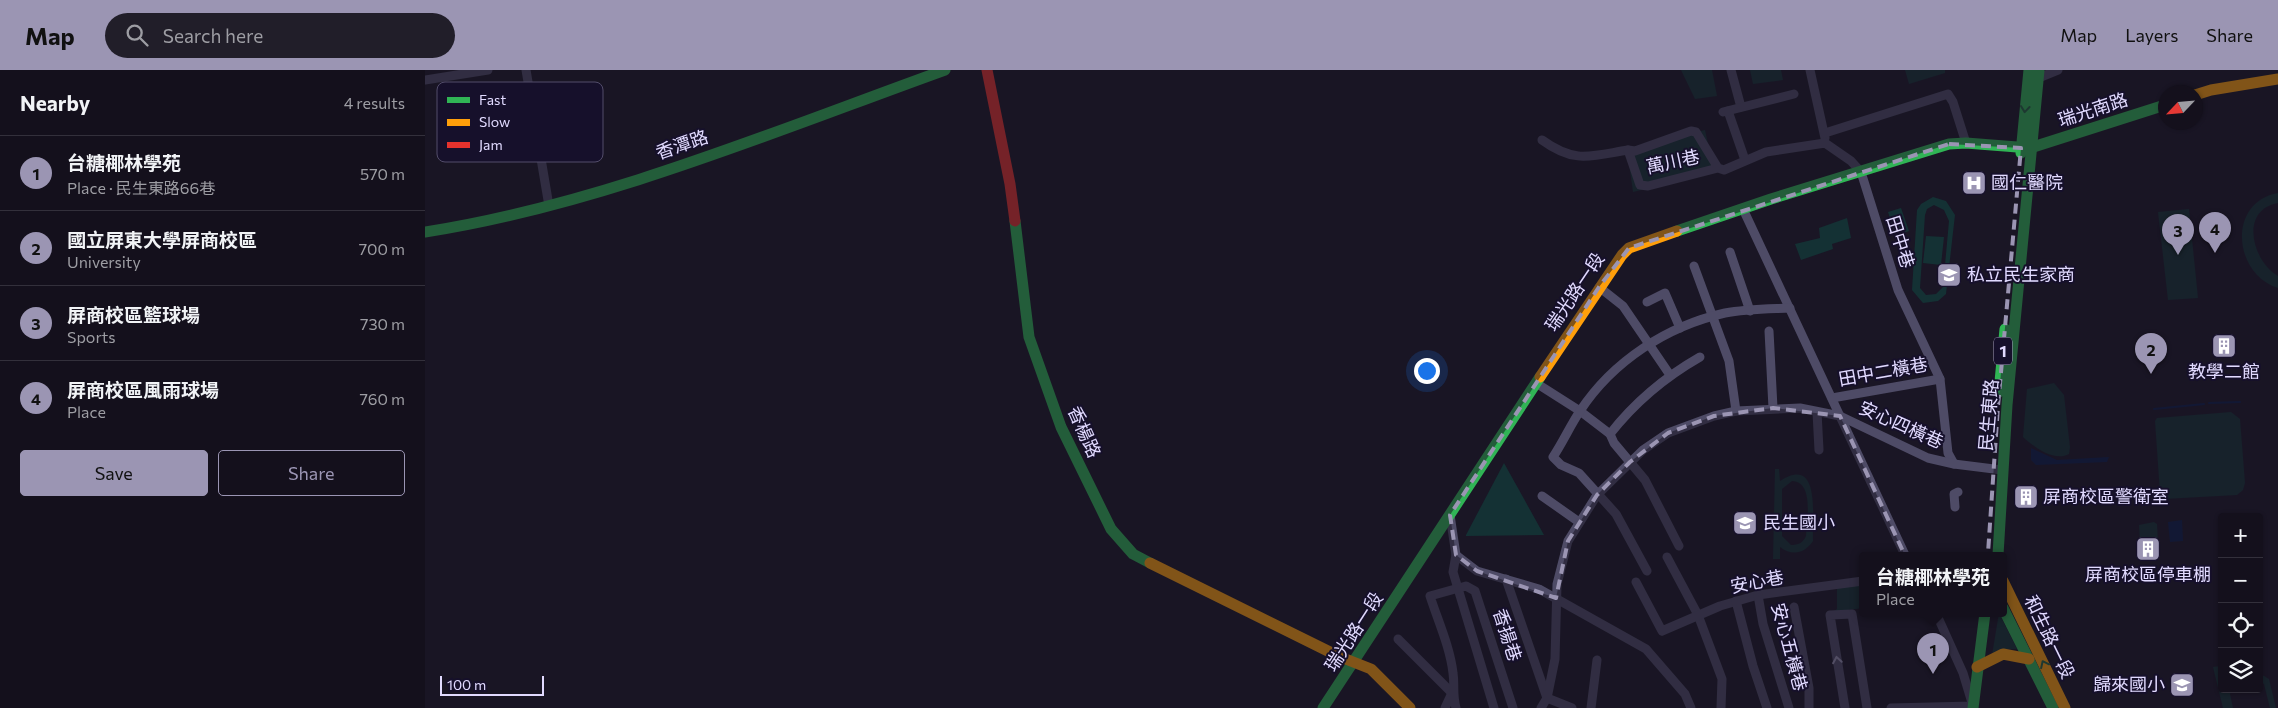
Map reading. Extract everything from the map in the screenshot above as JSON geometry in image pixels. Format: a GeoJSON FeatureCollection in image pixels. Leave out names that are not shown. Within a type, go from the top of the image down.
{"type":"FeatureCollection","features":[{"type":"Feature","properties":{"kind":"street"},"geometry":{"type":"LineString","coordinates":[[425,80],[488,70]]}},
{"type":"Feature","properties":{"kind":"street","name":"香潭路"},"geometry":{"type":"LineString","coordinates":[[425,232],[484,223],[549,206],[677,166],[945,70]]}},
{"type":"Feature","properties":{"kind":"street","name":"香楊路"},"geometry":{"type":"LineString","coordinates":[[987,70],[1010,184],[1029,336],[1061,427],[1111,529],[1133,554],[1235,606],[1355,663]]}},
{"type":"Feature","properties":{"kind":"street"},"geometry":{"type":"LineString","coordinates":[[1731,70],[1741,107]]}},
{"type":"Feature","properties":{"kind":"street"},"geometry":{"type":"LineString","coordinates":[[1810,70],[1825,138],[1861,172]]}},
{"type":"Feature","properties":{"kind":"street"},"geometry":{"type":"LineString","coordinates":[[2034,75],[2059,70]]}},
{"type":"Feature","properties":{"kind":"street","name":"民生東路"},"geometry":{"type":"LineString","coordinates":[[1989,552],[2034,75]]}},
{"type":"Feature","properties":{"kind":"street"},"geometry":{"type":"LineString","coordinates":[[2203,93],[2237,85],[2278,79]]}},
{"type":"Feature","properties":{"kind":"street"},"geometry":{"type":"LineString","coordinates":[[1745,160],[1725,111],[1795,94]]}},
{"type":"Feature","properties":{"kind":"street"},"geometry":{"type":"LineString","coordinates":[[1721,169],[1766,152],[1825,138],[1947,94],[1953,102],[1966,143]]}},
{"type":"Feature","properties":{"kind":"street","name":"瑞光南路"},"geometry":{"type":"LineString","coordinates":[[2026,148],[2158,107]]}},
{"type":"Feature","properties":{"kind":"street","name":"萬川巷"},"geometry":{"type":"LineString","coordinates":[[1542,140],[1558,152],[1577,156],[1598,156],[1628,150],[1635,151],[1695,132],[1721,169],[1648,186],[1640,185],[1628,150]]}},
{"type":"Feature","properties":{"kind":"street","name":"瑞光路一段"},"geometry":{"type":"LineString","coordinates":[[1323,708],[1355,663],[1599,287],[1629,248],[1743,209],[1949,144],[1966,143],[2026,148]]}},
{"type":"Feature","properties":{"kind":"street"},"geometry":{"type":"LineString","coordinates":[[541,162],[549,206]]}},
{"type":"Feature","properties":{"kind":"street","name":"田中巷"},"geometry":{"type":"LineString","coordinates":[[1861,172],[1898,290],[1940,379],[1948,453],[1954,464]]}},
{"type":"Feature","properties":{"kind":"street"},"geometry":{"type":"LineString","coordinates":[[1743,209],[1904,552]]}},
{"type":"Feature","properties":{"kind":"street"},"geometry":{"type":"LineString","coordinates":[[1730,252],[1750,311]]}},
{"type":"Feature","properties":{"kind":"street"},"geometry":{"type":"LineString","coordinates":[[1694,266],[1729,361],[1736,411]]}},
{"type":"Feature","properties":{"kind":"street"},"geometry":{"type":"LineString","coordinates":[[1599,287],[1623,306],[1669,375]]}},
{"type":"Feature","properties":{"kind":"street"},"geometry":{"type":"LineString","coordinates":[[1647,302],[1665,293],[1680,328]]}},
{"type":"Feature","properties":{"kind":"street"},"geometry":{"type":"LineString","coordinates":[[1647,571],[1616,514],[1579,473],[1561,464],[1553,457],[1580,411],[1615,370],[1649,343],[1680,328],[1726,313],[1789,308]]}},
{"type":"Feature","properties":{"kind":"street"},"geometry":{"type":"LineString","coordinates":[[1769,331],[1773,408]]}},
{"type":"Feature","properties":{"kind":"street"},"geometry":{"type":"LineString","coordinates":[[1610,434],[1625,414],[1669,375],[1700,358]]}},
{"type":"Feature","properties":{"kind":"street","name":"田中二橫巷"},"geometry":{"type":"LineString","coordinates":[[1832,398],[1940,379]]}},
{"type":"Feature","properties":{"kind":"street"},"geometry":{"type":"LineString","coordinates":[[1536,383],[1580,411],[1610,434],[1614,442],[1645,480],[1679,546]]}},
{"type":"Feature","properties":{"kind":"street","name":"安心四橫巷"},"geometry":{"type":"LineString","coordinates":[[1597,495],[1630,462],[1668,434],[1714,416],[1736,411],[1773,408],[1800,408],[1840,416],[1929,458],[1954,464],[1998,468]]}},
{"type":"Feature","properties":{"kind":"street"},"geometry":{"type":"LineString","coordinates":[[1817,412],[1819,450]]}},
{"type":"Feature","properties":{"kind":"street","name":"民生東路"},"geometry":{"type":"LineString","coordinates":[[1998,468],[1998,552]]}},
{"type":"Feature","properties":{"kind":"street"},"geometry":{"type":"LineString","coordinates":[[1955,506],[1954,494],[1958,492]]}},
{"type":"Feature","properties":{"kind":"street"},"geometry":{"type":"LineString","coordinates":[[1541,708],[1547,698],[1555,659],[1557,584],[1568,541],[1597,495]]}},
{"type":"Feature","properties":{"kind":"street"},"geometry":{"type":"LineString","coordinates":[[1542,496],[1579,522]]}},
{"type":"Feature","properties":{"kind":"street"},"geometry":{"type":"LineString","coordinates":[[1450,515],[1454,530],[1456,555],[1453,572],[1494,708]]}},
{"type":"Feature","properties":{"kind":"street","name":"香揚巷"},"geometry":{"type":"LineString","coordinates":[[1456,555],[1477,571],[1519,582],[1557,598],[1646,650],[1685,694],[1691,708]]}},
{"type":"Feature","properties":{"kind":"street"},"geometry":{"type":"LineString","coordinates":[[1667,557],[1698,615],[1722,679],[1721,708]]}},
{"type":"Feature","properties":{"kind":"street","name":"香揚巷"},"geometry":{"type":"LineString","coordinates":[[1506,579],[1547,698]]}},
{"type":"Feature","properties":{"kind":"street","name":"安心巷"},"geometry":{"type":"LineString","coordinates":[[1636,582],[1661,631],[1698,615],[1758,595],[1859,582]]}},
{"type":"Feature","properties":{"kind":"street","name":"香揚巷"},"geometry":{"type":"LineString","coordinates":[[1457,588],[1466,586],[1475,591],[1513,708]]}},
{"type":"Feature","properties":{"kind":"street"},"geometry":{"type":"LineString","coordinates":[[1456,708],[1452,693],[1453,674],[1450,656],[1430,596],[1457,588]]}},
{"type":"Feature","properties":{"kind":"street","name":"和生路一段"},"geometry":{"type":"LineString","coordinates":[[2007,589],[2065,708]]}},
{"type":"Feature","properties":{"kind":"street","name":"安心五橫巷"},"geometry":{"type":"LineString","coordinates":[[1758,595],[1763,624],[1789,708]]}},
{"type":"Feature","properties":{"kind":"street"},"geometry":{"type":"LineString","coordinates":[[1736,601],[1753,666],[1767,708]]}},
{"type":"Feature","properties":{"kind":"street"},"geometry":{"type":"LineString","coordinates":[[1794,607],[1809,688],[1809,708]]}},
{"type":"Feature","properties":{"kind":"street"},"geometry":{"type":"LineString","coordinates":[[1845,708],[1830,615],[1852,614],[1867,708]]}},
{"type":"Feature","properties":{"kind":"street","name":"和生路一段"},"geometry":{"type":"LineString","coordinates":[[2007,616],[2053,708]]}},
{"type":"Feature","properties":{"kind":"street"},"geometry":{"type":"LineString","coordinates":[[1938,617],[1963,673],[1973,707]]}},
{"type":"Feature","properties":{"kind":"street"},"geometry":{"type":"LineString","coordinates":[[1973,707],[1984,617]]}},
{"type":"Feature","properties":{"kind":"street"},"geometry":{"type":"LineString","coordinates":[[1398,639],[1452,693]]}},
{"type":"Feature","properties":{"kind":"street"},"geometry":{"type":"LineString","coordinates":[[1977,667],[2003,654],[2029,659]]}},
{"type":"Feature","properties":{"kind":"street"},"geometry":{"type":"LineString","coordinates":[[1591,708],[1597,660]]}},
{"type":"Feature","properties":{"kind":"street"},"geometry":{"type":"LineString","coordinates":[[1355,663],[1371,669],[1410,708]]}},
{"type":"Feature","properties":{"kind":"street"},"geometry":{"type":"LineString","coordinates":[[1445,708],[1452,693]]}},
{"type":"Feature","properties":{"kind":"street"},"geometry":{"type":"LineString","coordinates":[[1547,698],[1572,708]]}},
{"type":"Feature","properties":{"kind":"street"},"geometry":{"type":"LineString","coordinates":[[1891,708],[1973,707]]}},
{"type":"Feature","properties":{"kind":"highlighted area"},"geometry":{"type":"Polygon","coordinates":[[[1949,144],[2021,148],[1998,406],[1988,553],[1992,574],[1974,566],[1914,575],[1840,416],[1773,408],[1714,416],[1668,433],[1630,462],[1597,495],[1568,541],[1556,598],[1477,571],[1456,555],[1450,515],[1599,287],[1629,248],[1949,144]]]}},
{"type":"Feature","properties":{"kind":"green space"},"geometry":{"type":"Polygon","coordinates":[[[1681,70],[1712,70],[1717,96],[1695,99],[1681,70]]]}},
{"type":"Feature","properties":{"kind":"green space"},"geometry":{"type":"Polygon","coordinates":[[[1750,70],[1781,70],[1783,80],[1753,84],[1750,70]]]}},
{"type":"Feature","properties":{"kind":"green space"},"geometry":{"type":"Polygon","coordinates":[[[1905,70],[1945,70],[1945,73],[1909,84],[1905,70]]]}},
{"type":"Feature","properties":{"kind":"green space"},"geometry":{"type":"Polygon","coordinates":[[[1705,130],[1714,172],[1633,192],[1627,149],[1705,130]]]}},
{"type":"Feature","properties":{"kind":"green space"},"geometry":{"type":"Polygon","coordinates":[[[2278,193],[2278,203],[2266,208],[2258,215],[2254,225],[2254,236],[2256,248],[2262,259],[2269,269],[2278,276],[2278,288],[2263,280],[2252,269],[2245,254],[2242,239],[2244,223],[2250,210],[2262,199],[2278,193]]]}},
{"type":"Feature","properties":{"kind":"green space"},"geometry":{"type":"Polygon","coordinates":[[[1933,197],[1946,201],[1955,215],[1946,294],[1938,301],[1923,303],[1912,290],[1917,210],[1921,204],[1933,197]],[[1934,205],[1927,209],[1925,215],[1920,288],[1926,295],[1936,294],[1943,287],[1949,221],[1944,210],[1934,205]]]}},
{"type":"Feature","properties":{"kind":"green space"},"geometry":{"type":"Polygon","coordinates":[[[1901,208],[1909,231],[1896,236],[1888,212],[1901,208]]]}},
{"type":"Feature","properties":{"kind":"green space"},"geometry":{"type":"Polygon","coordinates":[[[2189,209],[2198,298],[2168,300],[2158,212],[2189,209]]]}},
{"type":"Feature","properties":{"kind":"green space"},"geometry":{"type":"Polygon","coordinates":[[[1847,218],[1851,238],[1832,244],[1833,249],[1801,260],[1795,244],[1820,238],[1819,228],[1847,218]]]}},
{"type":"Feature","properties":{"kind":"green space"},"geometry":{"type":"Polygon","coordinates":[[[1926,236],[1944,237],[1941,265],[1923,263],[1926,236]]]}},
{"type":"Feature","properties":{"kind":"green space"},"geometry":{"type":"Polygon","coordinates":[[[2054,383],[2064,395],[2070,447],[2069,454],[2063,456],[2051,455],[2023,437],[2027,389],[2054,383]]]}},
{"type":"Feature","properties":{"kind":"green space"},"geometry":{"type":"Polygon","coordinates":[[[2231,412],[2240,419],[2245,483],[2243,490],[2237,495],[2164,499],[2160,493],[2155,421],[2157,418],[2231,412]]]}},
{"type":"Feature","properties":{"kind":"green space"},"geometry":{"type":"Polygon","coordinates":[[[1504,463],[1544,535],[1466,536],[1504,463]]]}},
{"type":"Feature","properties":{"kind":"green space"},"geometry":{"type":"Polygon","coordinates":[[[1775,469],[1779,469],[1780,481],[1793,475],[1802,476],[1808,482],[1813,504],[1813,541],[1806,549],[1798,552],[1789,552],[1780,547],[1780,559],[1773,559],[1775,469]],[[1792,481],[1782,489],[1782,536],[1791,545],[1800,543],[1806,536],[1808,502],[1804,488],[1799,483],[1792,481]]]}},
{"type":"Feature","properties":{"kind":"green space"},"geometry":{"type":"Polygon","coordinates":[[[2154,522],[2157,524],[2158,543],[2143,545],[2140,541],[2139,525],[2154,522]]]}},
{"type":"Feature","properties":{"kind":"green space"},"geometry":{"type":"Polygon","coordinates":[[[1859,585],[1859,609],[1833,612],[1837,609],[1837,588],[1859,585]]]}},
{"type":"Feature","properties":{"kind":"green space"},"geometry":{"type":"Polygon","coordinates":[[[1998,617],[2001,617],[2017,649],[2005,649],[1992,655],[1998,617]]]}},
{"type":"Feature","properties":{"kind":"green space"},"geometry":{"type":"Polygon","coordinates":[[[2218,666],[2218,688],[2213,667],[2218,666]]]}},
{"type":"Feature","properties":{"kind":"green space"},"geometry":{"type":"Polygon","coordinates":[[[2263,675],[2269,679],[2276,708],[2270,708],[2263,675]]]}},
{"type":"Feature","properties":{"kind":"green space"},"geometry":{"type":"Polygon","coordinates":[[[2219,693],[2230,693],[2233,708],[2223,708],[2219,693]]]}},
{"type":"Feature","properties":{"kind":"water"},"geometry":{"type":"Polygon","coordinates":[[[2031,448],[2057,460],[2109,457],[2107,462],[2036,465],[2031,460],[2031,448]]]}},
{"type":"Feature","properties":{"kind":"water"},"geometry":{"type":"Polygon","coordinates":[[[2182,520],[2183,541],[2170,542],[2168,522],[2182,520]]]}},
{"type":"Feature","properties":{"kind":"waterway"},"geometry":{"type":"LineString","coordinates":[[2209,403],[2240,402]]}},
{"type":"Feature","properties":{"kind":"waterway"},"geometry":{"type":"LineString","coordinates":[[2154,409],[2204,404]]}},
{"type":"Feature","properties":{"kind":"traffic: fast"},"geometry":{"type":"LineString","coordinates":[[425,232],[491,220],[557,204],[622,185],[753,141],[945,70]]}},
{"type":"Feature","properties":{"kind":"traffic: fast"},"geometry":{"type":"LineString","coordinates":[[2021,153],[2029,70]]}},
{"type":"Feature","properties":{"kind":"traffic: fast"},"geometry":{"type":"LineString","coordinates":[[1998,552],[2007,405],[2039,70]]}},
{"type":"Feature","properties":{"kind":"traffic: fast"},"geometry":{"type":"LineString","coordinates":[[1677,231],[1771,199],[1949,144],[1966,143],[2030,148],[2158,107]]}},
{"type":"Feature","properties":{"kind":"traffic: fast"},"geometry":{"type":"LineString","coordinates":[[1015,221],[1029,337],[1061,427],[1111,529],[1133,554],[1150,563]]}},
{"type":"Feature","properties":{"kind":"traffic: fast"},"geometry":{"type":"LineString","coordinates":[[1999,392],[2005,329]]}},
{"type":"Feature","properties":{"kind":"traffic: fast"},"geometry":{"type":"LineString","coordinates":[[1323,708],[1540,377]]}},
{"type":"Feature","properties":{"kind":"traffic: fast"},"geometry":{"type":"LineString","coordinates":[[2007,616],[2053,708]]}},
{"type":"Feature","properties":{"kind":"traffic: fast"},"geometry":{"type":"LineString","coordinates":[[1973,708],[1984,617]]}},
{"type":"Feature","properties":{"kind":"traffic: slow"},"geometry":{"type":"LineString","coordinates":[[2203,92],[2278,79]]}},
{"type":"Feature","properties":{"kind":"traffic: slow"},"geometry":{"type":"LineString","coordinates":[[1540,377],[1622,255],[1629,248],[1677,231]]}},
{"type":"Feature","properties":{"kind":"traffic: slow"},"geometry":{"type":"LineString","coordinates":[[1150,563],[1338,656],[1371,669],[1410,708]]}},
{"type":"Feature","properties":{"kind":"traffic: slow"},"geometry":{"type":"LineString","coordinates":[[2007,589],[2065,708]]}},
{"type":"Feature","properties":{"kind":"traffic: slow"},"geometry":{"type":"LineString","coordinates":[[1977,667],[2003,654],[2029,659]]}},
{"type":"Feature","properties":{"kind":"traffic: jam"},"geometry":{"type":"LineString","coordinates":[[987,70],[1010,184],[1015,221]]}},
{"type":"Feature","properties":{"kind":"place","name":"國仁醫院"},"geometry":{"type":"Point","coordinates":[1974,183]}},
{"type":"Feature","properties":{"kind":"place","name":"屏商校區風雨球場"},"geometry":{"type":"Point","coordinates":[2215,253]}},
{"type":"Feature","properties":{"kind":"place","name":"屏商校區籃球場"},"geometry":{"type":"Point","coordinates":[2178,255]}},
{"type":"Feature","properties":{"kind":"place","name":"私立民生家商"},"geometry":{"type":"Point","coordinates":[1949,275]}},
{"type":"Feature","properties":{"kind":"place","name":"教學二館"},"geometry":{"type":"Point","coordinates":[2224,346]}},
{"type":"Feature","properties":{"kind":"place","name":"國立屏東大學屏商校區"},"geometry":{"type":"Point","coordinates":[2151,374]}},
{"type":"Feature","properties":{"kind":"place","name":"屏商校區警衛室"},"geometry":{"type":"Point","coordinates":[2026,497]}},
{"type":"Feature","properties":{"kind":"place","name":"民生國小"},"geometry":{"type":"Point","coordinates":[1745,523]}},
{"type":"Feature","properties":{"kind":"place","name":"屏商校區停車棚"},"geometry":{"type":"Point","coordinates":[2148,549]}},
{"type":"Feature","properties":{"kind":"place","name":"台糖椰林學苑"},"geometry":{"type":"Point","coordinates":[1933,674]}},
{"type":"Feature","properties":{"kind":"place","name":"歸來國小"},"geometry":{"type":"Point","coordinates":[2182,685]}}]}
